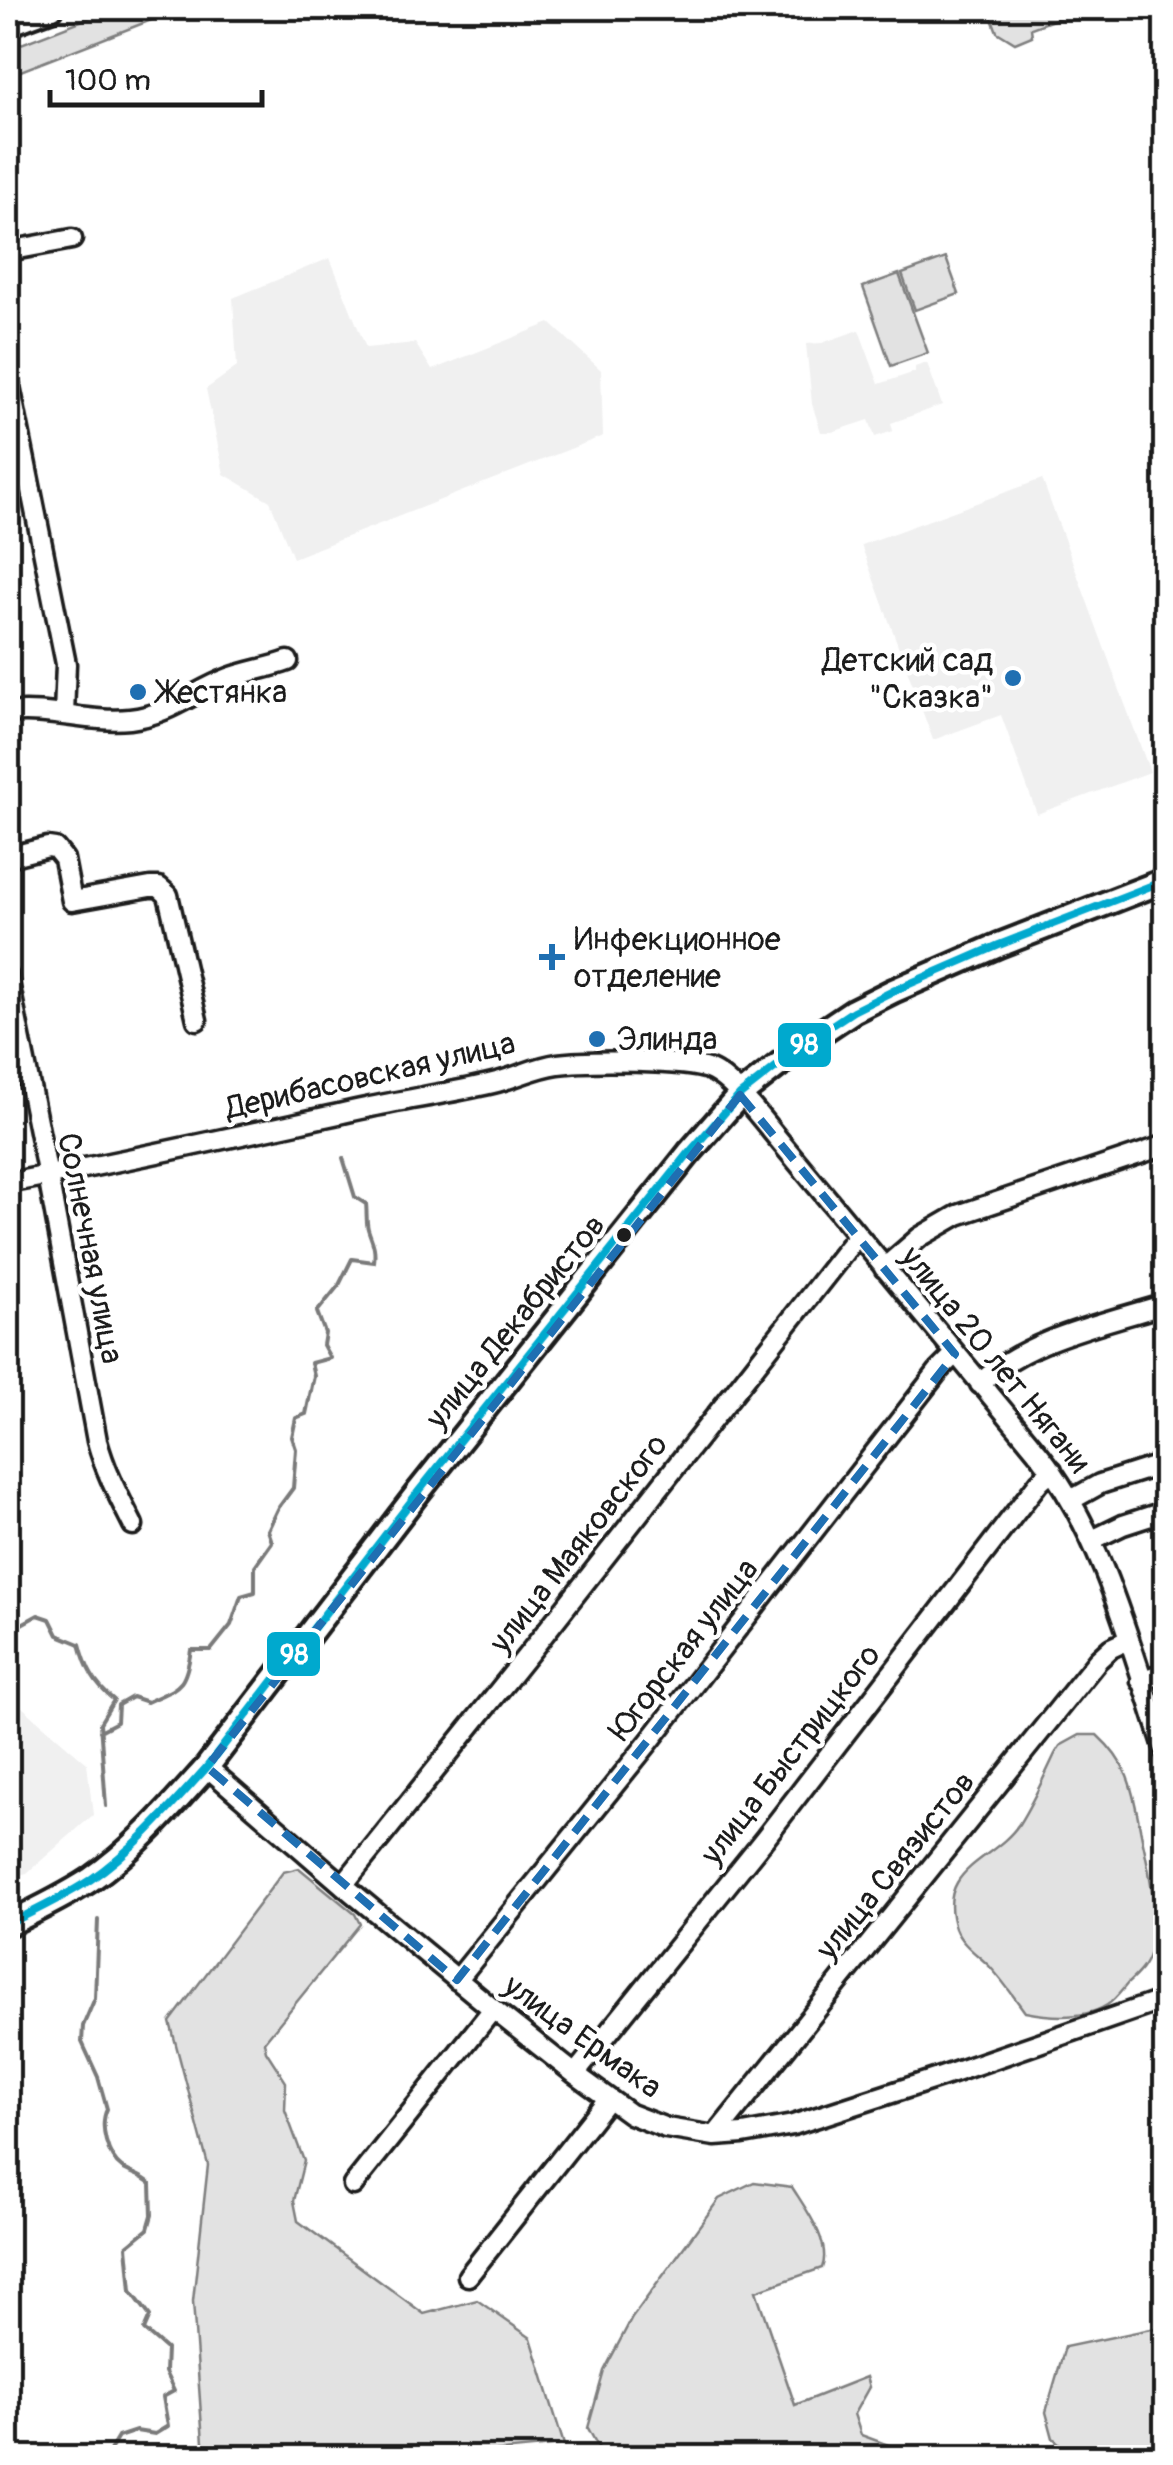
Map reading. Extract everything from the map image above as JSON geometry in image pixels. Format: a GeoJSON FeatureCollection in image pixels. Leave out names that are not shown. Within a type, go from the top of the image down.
{"type":"FeatureCollection","features":[{"type":"Feature","properties":{"kind":"main road"},"geometry":{"type":"LineString","coordinates":[[8,24],[50,8]]}},
{"type":"Feature","properties":{"kind":"main road","name":"улица Декабристов"},"geometry":{"type":"LineString","coordinates":[[8,1924],[90,1879],[126,1852],[207,1767],[419,1491],[689,1153],[740,1096],[816,1036],[893,990],[999,944],[1166,880]]}},
{"type":"Feature","properties":{"kind":"street"},"geometry":{"type":"LineString","coordinates":[[8,251],[72,239]]}},
{"type":"Feature","properties":{"kind":"street"},"geometry":{"type":"LineString","coordinates":[[8,376],[66,664],[64,714]]}},
{"type":"Feature","properties":{"kind":"street"},"geometry":{"type":"LineString","coordinates":[[8,714],[40,712],[111,720],[152,715],[230,678],[288,661]]}},
{"type":"Feature","properties":{"kind":"street"},"geometry":{"type":"LineString","coordinates":[[8,857],[55,848],[64,858],[72,901],[150,887],[164,890],[197,1020]]}},
{"type":"Feature","properties":{"kind":"street","name":"Солнечная улица"},"geometry":{"type":"LineString","coordinates":[[8,977],[102,1461],[133,1525]]}},
{"type":"Feature","properties":{"kind":"street","name":"Дерибасовская улица"},"geometry":{"type":"LineString","coordinates":[[8,1183],[494,1082],[546,1065],[698,1066],[712,1070],[740,1096]]}},
{"type":"Feature","properties":{"kind":"street","name":"улица 20 лет Нягани"},"geometry":{"type":"LineString","coordinates":[[740,1096],[1052,1470],[1072,1500],[1092,1540],[1166,1753]]}},
{"type":"Feature","properties":{"kind":"street"},"geometry":{"type":"LineString","coordinates":[[884,1268],[920,1237],[958,1215],[1166,1146]]}},
{"type":"Feature","properties":{"kind":"street","name":"улица Маяковского"},"geometry":{"type":"LineString","coordinates":[[343,1885],[857,1236]]}},
{"type":"Feature","properties":{"kind":"street"},"geometry":{"type":"LineString","coordinates":[[980,1384],[1020,1353],[1166,1304]]}},
{"type":"Feature","properties":{"kind":"street","name":"Югорская улица"},"geometry":{"type":"LineString","coordinates":[[458,1980],[955,1354]]}},
{"type":"Feature","properties":{"kind":"street"},"geometry":{"type":"LineString","coordinates":[[1072,1500],[1100,1484],[1166,1462]]}},
{"type":"Feature","properties":{"kind":"street","name":"улица Быстрицкого"},"geometry":{"type":"LineString","coordinates":[[575,2074],[1052,1470]]}},
{"type":"Feature","properties":{"kind":"street"},"geometry":{"type":"LineString","coordinates":[[1092,1540],[1166,1511]]}},
{"type":"Feature","properties":{"kind":"street","name":"улица Связистов"},"geometry":{"type":"LineString","coordinates":[[715,2136],[1098,1660],[1128,1640]]}},
{"type":"Feature","properties":{"kind":"street"},"geometry":{"type":"LineString","coordinates":[[1142,1680],[1166,1672]]}},
{"type":"Feature","properties":{"kind":"street","name":"улица Ермака"},"geometry":{"type":"LineString","coordinates":[[207,1767],[492,2010],[575,2074],[650,2123],[689,2133],[743,2134],[793,2125],[1166,1998]]}},
{"type":"Feature","properties":{"kind":"street"},"geometry":{"type":"LineString","coordinates":[[354,2185],[492,2010]]}},
{"type":"Feature","properties":{"kind":"street"},"geometry":{"type":"LineString","coordinates":[[468,2276],[608,2099]]}},
{"type":"Feature","properties":{"kind":"highlighted area"},"geometry":{"type":"Polygon","coordinates":[[[740,1095],[955,1354],[457,1980],[207,1767],[740,1095]]]}},
{"type":"Feature","properties":{"kind":"shaded area"},"geometry":{"type":"Polygon","coordinates":[[[114,8],[182,8],[8,76],[8,49],[114,8]]]}},
{"type":"Feature","properties":{"kind":"shaded area"},"geometry":{"type":"Polygon","coordinates":[[[988,8],[1067,8],[1070,14],[1031,28],[1032,36],[1015,43],[997,32],[988,8]]]}},
{"type":"Feature","properties":{"kind":"shaded area"},"geometry":{"type":"Polygon","coordinates":[[[330,258],[366,348],[415,343],[432,370],[550,323],[601,370],[603,436],[293,558],[270,501],[224,474],[206,389],[237,367],[233,298],[330,258]]]}},
{"type":"Feature","properties":{"kind":"shaded area"},"geometry":{"type":"Polygon","coordinates":[[[946,258],[959,294],[915,310],[902,274],[946,258]]]}},
{"type":"Feature","properties":{"kind":"shaded area"},"geometry":{"type":"Polygon","coordinates":[[[899,274],[928,353],[891,366],[863,287],[899,274]]]}},
{"type":"Feature","properties":{"kind":"shaded area"},"geometry":{"type":"Polygon","coordinates":[[[859,330],[879,384],[915,372],[915,367],[927,363],[942,405],[891,423],[893,431],[875,437],[869,420],[821,432],[812,404],[806,344],[822,343],[859,330]]]}},
{"type":"Feature","properties":{"kind":"shaded area","name":"Детский сад \"Сказка\""},"geometry":{"type":"Polygon","coordinates":[[[1042,479],[1150,772],[1037,814],[1001,715],[933,740],[861,545],[1042,479]]]}},
{"type":"Feature","properties":{"kind":"shaded area"},"geometry":{"type":"Polygon","coordinates":[[[8,1695],[87,1763],[93,1815],[27,1873],[8,1878],[8,1695]]]}},
{"type":"Feature","properties":{"kind":"shaded area"},"geometry":{"type":"Polygon","coordinates":[[[1080,1735],[1097,1735],[1118,1758],[1129,1782],[1148,1866],[1153,1938],[1138,1973],[1107,2005],[1067,2016],[1025,2012],[996,1973],[958,1934],[951,1908],[953,1891],[970,1867],[1009,1837],[1060,1746],[1080,1735]]]}},
{"type":"Feature","properties":{"kind":"shaded area"},"geometry":{"type":"Polygon","coordinates":[[[299,1868],[355,1914],[360,1924],[264,2042],[286,2082],[285,2110],[304,2161],[294,2201],[298,2221],[424,2314],[477,2300],[531,2338],[564,2445],[492,2452],[475,2458],[204,2457],[193,2301],[208,2165],[170,2022],[283,1872],[299,1868]]]}},
{"type":"Feature","properties":{"kind":"shaded area"},"geometry":{"type":"Polygon","coordinates":[[[754,2182],[792,2187],[816,2226],[823,2248],[822,2268],[756,2291],[795,2405],[866,2377],[869,2387],[854,2414],[861,2435],[921,2457],[632,2458],[602,2454],[588,2428],[604,2371],[632,2318],[719,2199],[754,2182]]]}},
{"type":"Feature","properties":{"kind":"shaded area"},"geometry":{"type":"Polygon","coordinates":[[[1165,2326],[1165,2457],[1075,2457],[1053,2438],[1046,2412],[1065,2347],[1165,2326]]]}},
{"type":"Feature","properties":{"kind":"waterway"},"geometry":{"type":"LineString","coordinates":[[100,1731],[117,1722],[118,1705],[132,1697],[147,1702],[180,1684],[191,1650],[211,1650],[231,1625],[241,1596],[255,1592],[255,1566],[272,1542],[268,1530],[293,1488],[296,1449],[292,1437],[296,1418],[306,1414],[314,1376],[311,1363],[330,1358],[323,1345],[325,1333],[317,1312],[339,1285],[352,1259],[374,1262],[366,1204],[355,1197],[343,1158]]}},
{"type":"Feature","properties":{"kind":"waterway"},"geometry":{"type":"LineString","coordinates":[[8,1624],[20,1625],[38,1615],[50,1619],[58,1635],[80,1644],[92,1675],[114,1700],[100,1723],[106,1806]]}},
{"type":"Feature","properties":{"kind":"waterway"},"geometry":{"type":"LineString","coordinates":[[82,2458],[89,2452],[109,2452],[118,2437],[136,2431],[155,2434],[168,2426],[163,2397],[174,2391],[165,2372],[166,2349],[144,2330],[150,2316],[131,2291],[127,2246],[148,2229],[152,2215],[151,2184],[122,2168],[112,2157],[104,2132],[107,2109],[82,2042],[83,2026],[95,1998],[98,1920]]}},
{"type":"Feature","properties":{"kind":"transit line","name":"98"},"geometry":{"type":"LineString","coordinates":[[8,1924],[106,1868],[152,1827],[207,1767],[419,1491],[689,1153],[740,1095],[853,1011],[999,945],[1166,880]]}},
{"type":"Feature","properties":{"kind":"place","name":"Детский сад \"Сказка\""},"geometry":{"type":"Point","coordinates":[1013,678]}},
{"type":"Feature","properties":{"kind":"place","name":"Жестянка"},"geometry":{"type":"Point","coordinates":[138,692]}},
{"type":"Feature","properties":{"kind":"place","name":"Инфекционное отделение"},"geometry":{"type":"Point","coordinates":[552,957]}},
{"type":"Feature","properties":{"kind":"place","name":"Элинда"},"geometry":{"type":"Point","coordinates":[597,1039]}}]}
